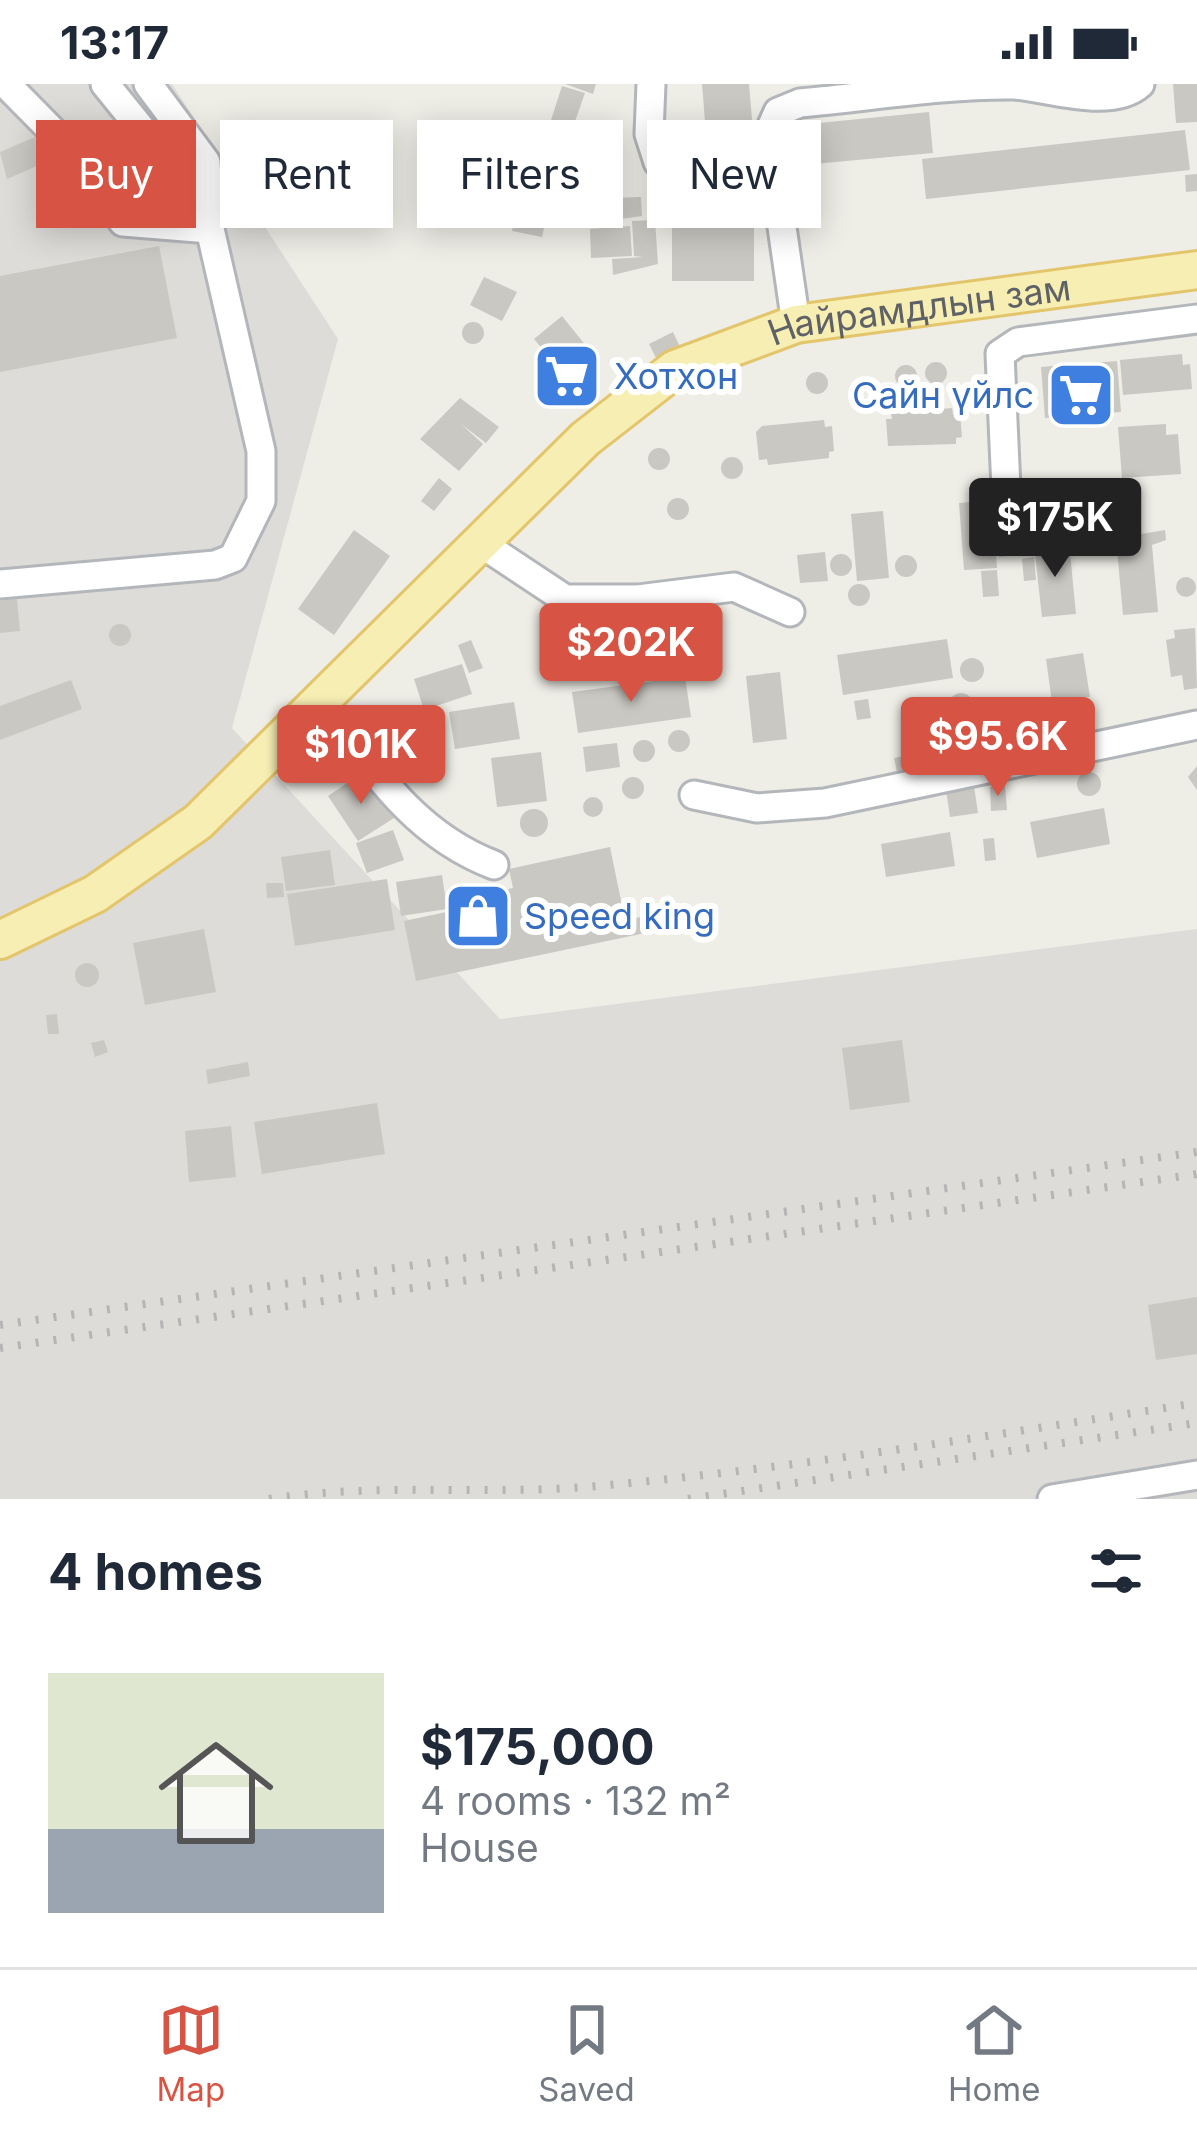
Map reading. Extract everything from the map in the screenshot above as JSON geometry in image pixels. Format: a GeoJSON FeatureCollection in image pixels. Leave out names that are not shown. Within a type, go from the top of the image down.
{"type":"FeatureCollection","features":[{"type":"Feature","properties":{"kind":"main road","name":"Найрамдлын зам"},"geometry":{"type":"LineString","coordinates":[[0,940],[95,894],[171,844],[323,703],[585,439],[646,387],[701,357],[796,324],[1197,270]]}},
{"type":"Feature","properties":{"kind":"street"},"geometry":{"type":"LineString","coordinates":[[6,84],[77,156],[123,222],[210,229]]}},
{"type":"Feature","properties":{"kind":"street"},"geometry":{"type":"LineString","coordinates":[[105,84],[178,174],[210,229]]}},
{"type":"Feature","properties":{"kind":"street"},"geometry":{"type":"LineString","coordinates":[[0,584],[215,565],[233,558],[261,500],[261,451],[210,229],[206,162],[148,84]]}},
{"type":"Feature","properties":{"kind":"street"},"geometry":{"type":"LineString","coordinates":[[650,120],[651,84]]}},
{"type":"Feature","properties":{"kind":"street"},"geometry":{"type":"LineString","coordinates":[[775,120],[788,107],[1018,85],[1057,95],[1130,91],[1140,84]]}},
{"type":"Feature","properties":{"kind":"street"},"geometry":{"type":"LineString","coordinates":[[782,228],[796,324]]}},
{"type":"Feature","properties":{"kind":"street"},"geometry":{"type":"LineString","coordinates":[[1007,511],[1000,354],[1018,342],[1197,319]]}},
{"type":"Feature","properties":{"kind":"street"},"geometry":{"type":"LineString","coordinates":[[482,544],[565,599],[638,599],[734,587],[790,612]]}},
{"type":"Feature","properties":{"kind":"street"},"geometry":{"type":"LineString","coordinates":[[323,703],[413,818],[443,842],[494,865]]}},
{"type":"Feature","properties":{"kind":"street"},"geometry":{"type":"LineString","coordinates":[[694,795],[757,808],[825,803],[1197,725]]}},
{"type":"Feature","properties":{"kind":"street"},"geometry":{"type":"LineString","coordinates":[[1052,1499],[1197,1475]]}},
{"type":"Feature","properties":{"kind":"shaded area"},"geometry":{"type":"Polygon","coordinates":[[[0,84],[172,84],[195,120],[36,120],[36,228],[196,228],[196,121],[220,158],[220,228],[266,228],[338,339],[232,728],[500,1019],[1197,929],[1197,1499],[0,1499],[0,84]]]}},
{"type":"Feature","properties":{"kind":"building"},"geometry":{"type":"Polygon","coordinates":[[[565,84],[596,84],[593,94],[565,84]]]}},
{"type":"Feature","properties":{"kind":"building"},"geometry":{"type":"Polygon","coordinates":[[[702,84],[749,84],[752,120],[705,120],[702,84]]]}},
{"type":"Feature","properties":{"kind":"building"},"geometry":{"type":"Polygon","coordinates":[[[1173,84],[1197,84],[1197,122],[1176,123],[1173,84]]]}},
{"type":"Feature","properties":{"kind":"building"},"geometry":{"type":"Polygon","coordinates":[[[562,86],[585,93],[575,120],[551,120],[562,86]]]}},
{"type":"Feature","properties":{"kind":"building"},"geometry":{"type":"Polygon","coordinates":[[[929,112],[933,153],[821,163],[821,123],[929,112]]]}},
{"type":"Feature","properties":{"kind":"building"},"geometry":{"type":"Polygon","coordinates":[[[1185,130],[1190,170],[926,199],[922,159],[1185,130]]]}},
{"type":"Feature","properties":{"kind":"building"},"geometry":{"type":"Polygon","coordinates":[[[35,137],[36,166],[7,179],[0,152],[35,137]]]}},
{"type":"Feature","properties":{"kind":"building"},"geometry":{"type":"Polygon","coordinates":[[[1197,174],[1197,191],[1186,192],[1185,175],[1197,174]]]}},
{"type":"Feature","properties":{"kind":"building"},"geometry":{"type":"Polygon","coordinates":[[[641,197],[642,216],[623,219],[623,198],[641,197]]]}},
{"type":"Feature","properties":{"kind":"building"},"geometry":{"type":"Polygon","coordinates":[[[647,220],[647,228],[656,228],[658,264],[613,275],[612,259],[643,257],[634,256],[632,221],[647,220]]]}},
{"type":"Feature","properties":{"kind":"building"},"geometry":{"type":"Polygon","coordinates":[[[630,226],[632,256],[591,258],[590,229],[630,226]]]}},
{"type":"Feature","properties":{"kind":"building"},"geometry":{"type":"Polygon","coordinates":[[[513,228],[544,228],[542,237],[513,228]]]}},
{"type":"Feature","properties":{"kind":"building"},"geometry":{"type":"Polygon","coordinates":[[[672,228],[754,228],[754,281],[672,281],[672,228]]]}},
{"type":"Feature","properties":{"kind":"building"},"geometry":{"type":"Polygon","coordinates":[[[159,246],[177,338],[0,372],[0,276],[159,246]]]}},
{"type":"Feature","properties":{"kind":"building"},"geometry":{"type":"Polygon","coordinates":[[[484,277],[517,292],[502,321],[470,305],[484,277]]]}},
{"type":"Feature","properties":{"kind":"building"},"geometry":{"type":"Polygon","coordinates":[[[562,316],[591,352],[563,374],[534,339],[562,316]]]}},
{"type":"Feature","properties":{"kind":"building"},"geometry":{"type":"Polygon","coordinates":[[[473,322],[484,333],[473,344],[462,333],[473,322]]]}},
{"type":"Feature","properties":{"kind":"building"},"geometry":{"type":"Polygon","coordinates":[[[673,332],[680,347],[656,358],[649,344],[673,332]]]}},
{"type":"Feature","properties":{"kind":"building"},"geometry":{"type":"Polygon","coordinates":[[[1182,354],[1183,365],[1190,364],[1192,389],[1123,395],[1120,360],[1182,354]]]}},
{"type":"Feature","properties":{"kind":"building"},"geometry":{"type":"Polygon","coordinates":[[[1117,361],[1121,412],[1045,418],[1041,367],[1117,361]]]}},
{"type":"Feature","properties":{"kind":"building"},"geometry":{"type":"Polygon","coordinates":[[[936,362],[947,373],[936,384],[925,373],[936,362]]]}},
{"type":"Feature","properties":{"kind":"building"},"geometry":{"type":"Polygon","coordinates":[[[906,365],[917,376],[906,387],[895,376],[906,365]]]}},
{"type":"Feature","properties":{"kind":"building"},"geometry":{"type":"Polygon","coordinates":[[[817,372],[828,383],[817,394],[806,383],[817,372]]]}},
{"type":"Feature","properties":{"kind":"building"},"geometry":{"type":"Polygon","coordinates":[[[460,398],[499,427],[486,443],[461,424],[483,444],[459,471],[420,439],[460,398]]]}},
{"type":"Feature","properties":{"kind":"building"},"geometry":{"type":"Polygon","coordinates":[[[952,408],[953,414],[960,414],[962,437],[956,438],[956,444],[888,446],[886,419],[892,419],[891,413],[952,408]]]}},
{"type":"Feature","properties":{"kind":"building"},"geometry":{"type":"Polygon","coordinates":[[[824,420],[825,427],[832,426],[834,451],[829,458],[768,465],[767,459],[759,460],[756,432],[762,426],[824,420]]]}},
{"type":"Feature","properties":{"kind":"building"},"geometry":{"type":"Polygon","coordinates":[[[1166,424],[1166,435],[1178,434],[1181,474],[1122,478],[1118,427],[1166,424]]]}},
{"type":"Feature","properties":{"kind":"building"},"geometry":{"type":"Polygon","coordinates":[[[659,448],[670,459],[659,470],[648,459],[659,448]]]}},
{"type":"Feature","properties":{"kind":"building"},"geometry":{"type":"Polygon","coordinates":[[[732,457],[743,468],[732,479],[721,468],[732,457]]]}},
{"type":"Feature","properties":{"kind":"building"},"geometry":{"type":"Polygon","coordinates":[[[439,478],[452,489],[434,511],[421,501],[439,478]]]}},
{"type":"Feature","properties":{"kind":"building"},"geometry":{"type":"Polygon","coordinates":[[[678,498],[689,509],[678,520],[667,509],[678,498]]]}},
{"type":"Feature","properties":{"kind":"building"},"geometry":{"type":"Polygon","coordinates":[[[992,500],[997,568],[964,570],[959,503],[992,500]]]}},
{"type":"Feature","properties":{"kind":"building"},"geometry":{"type":"Polygon","coordinates":[[[883,511],[889,578],[857,581],[851,514],[883,511]]]}},
{"type":"Feature","properties":{"kind":"building"},"geometry":{"type":"Polygon","coordinates":[[[354,530],[390,556],[334,635],[298,609],[354,530]]]}},
{"type":"Feature","properties":{"kind":"building"},"geometry":{"type":"Polygon","coordinates":[[[1165,530],[1166,540],[1152,545],[1158,612],[1123,615],[1117,550],[1124,549],[1123,537],[1165,530]]]}},
{"type":"Feature","properties":{"kind":"building"},"geometry":{"type":"Polygon","coordinates":[[[1014,532],[1017,555],[999,557],[996,534],[1014,532]]]}},
{"type":"Feature","properties":{"kind":"building"},"geometry":{"type":"Polygon","coordinates":[[[1069,542],[1076,614],[1042,617],[1034,546],[1069,542]]]}},
{"type":"Feature","properties":{"kind":"building"},"geometry":{"type":"Polygon","coordinates":[[[825,552],[828,581],[800,583],[797,555],[825,552]]]}},
{"type":"Feature","properties":{"kind":"building"},"geometry":{"type":"Polygon","coordinates":[[[841,554],[852,565],[841,576],[830,565],[841,554]]]}},
{"type":"Feature","properties":{"kind":"building"},"geometry":{"type":"Polygon","coordinates":[[[906,555],[917,566],[906,577],[895,566],[906,555]]]}},
{"type":"Feature","properties":{"kind":"building"},"geometry":{"type":"Polygon","coordinates":[[[1034,557],[1036,580],[1024,581],[1022,559],[1034,557]]]}},
{"type":"Feature","properties":{"kind":"building"},"geometry":{"type":"Polygon","coordinates":[[[997,570],[999,596],[983,597],[981,571],[997,570]]]}},
{"type":"Feature","properties":{"kind":"building"},"geometry":{"type":"Polygon","coordinates":[[[1186,577],[1196,587],[1186,597],[1176,587],[1186,577]]]}},
{"type":"Feature","properties":{"kind":"building"},"geometry":{"type":"Polygon","coordinates":[[[859,584],[870,595],[859,606],[848,595],[859,584]]]}},
{"type":"Feature","properties":{"kind":"building"},"geometry":{"type":"Polygon","coordinates":[[[17,599],[20,631],[0,633],[0,601],[17,599]]]}},
{"type":"Feature","properties":{"kind":"building"},"geometry":{"type":"Polygon","coordinates":[[[120,624],[131,635],[120,646],[109,635],[120,624]]]}},
{"type":"Feature","properties":{"kind":"building"},"geometry":{"type":"Polygon","coordinates":[[[1195,628],[1197,688],[1184,690],[1182,675],[1171,677],[1166,640],[1175,638],[1174,630],[1195,628]]]}},
{"type":"Feature","properties":{"kind":"building"},"geometry":{"type":"Polygon","coordinates":[[[947,639],[953,678],[843,695],[837,655],[947,639]]]}},
{"type":"Feature","properties":{"kind":"building"},"geometry":{"type":"Polygon","coordinates":[[[471,640],[483,668],[469,673],[458,645],[471,640]]]}},
{"type":"Feature","properties":{"kind":"building"},"geometry":{"type":"Polygon","coordinates":[[[691,652],[702,663],[691,674],[680,663],[691,652]]]}},
{"type":"Feature","properties":{"kind":"building"},"geometry":{"type":"Polygon","coordinates":[[[1083,653],[1090,697],[1052,702],[1046,659],[1083,653]]]}},
{"type":"Feature","properties":{"kind":"building"},"geometry":{"type":"Polygon","coordinates":[[[972,658],[981,661],[981,679],[972,682],[963,679],[960,670],[963,661],[972,658]]]}},
{"type":"Feature","properties":{"kind":"building"},"geometry":{"type":"Polygon","coordinates":[[[462,664],[472,694],[424,710],[414,679],[462,664]]]}},
{"type":"Feature","properties":{"kind":"building"},"geometry":{"type":"Polygon","coordinates":[[[780,672],[787,739],[753,743],[746,676],[780,672]]]}},
{"type":"Feature","properties":{"kind":"building"},"geometry":{"type":"Polygon","coordinates":[[[685,677],[691,717],[578,733],[572,692],[685,677]]]}},
{"type":"Feature","properties":{"kind":"building"},"geometry":{"type":"Polygon","coordinates":[[[71,680],[82,709],[0,740],[0,706],[71,680]]]}},
{"type":"Feature","properties":{"kind":"building"},"geometry":{"type":"Polygon","coordinates":[[[961,693],[970,696],[970,714],[961,717],[952,714],[949,705],[952,696],[961,693]]]}},
{"type":"Feature","properties":{"kind":"building"},"geometry":{"type":"Polygon","coordinates":[[[868,699],[871,718],[857,720],[854,701],[868,699]]]}},
{"type":"Feature","properties":{"kind":"building"},"geometry":{"type":"Polygon","coordinates":[[[514,702],[520,739],[455,749],[449,712],[514,702]]]}},
{"type":"Feature","properties":{"kind":"building"},"geometry":{"type":"Polygon","coordinates":[[[1073,713],[1084,724],[1073,735],[1062,724],[1073,713]]]}},
{"type":"Feature","properties":{"kind":"building"},"geometry":{"type":"Polygon","coordinates":[[[923,720],[932,723],[932,741],[923,744],[914,741],[911,732],[914,723],[923,720]]]}},
{"type":"Feature","properties":{"kind":"building"},"geometry":{"type":"Polygon","coordinates":[[[970,727],[981,738],[970,749],[959,738],[970,727]]]}},
{"type":"Feature","properties":{"kind":"building"},"geometry":{"type":"Polygon","coordinates":[[[679,730],[690,741],[679,752],[668,741],[679,730]]]}},
{"type":"Feature","properties":{"kind":"building"},"geometry":{"type":"Polygon","coordinates":[[[644,740],[655,751],[644,762],[633,751],[644,740]]]}},
{"type":"Feature","properties":{"kind":"building"},"geometry":{"type":"Polygon","coordinates":[[[617,743],[620,767],[586,772],[583,747],[617,743]]]}},
{"type":"Feature","properties":{"kind":"building"},"geometry":{"type":"Polygon","coordinates":[[[541,752],[547,801],[497,807],[491,758],[541,752]]]}},
{"type":"Feature","properties":{"kind":"building"},"geometry":{"type":"Polygon","coordinates":[[[916,754],[920,773],[898,777],[894,758],[916,754]]]}},
{"type":"Feature","properties":{"kind":"building"},"geometry":{"type":"Polygon","coordinates":[[[1197,766],[1197,790],[1188,777],[1197,766]]]}},
{"type":"Feature","properties":{"kind":"building"},"geometry":{"type":"Polygon","coordinates":[[[364,772],[394,818],[358,841],[328,796],[364,772]]]}},
{"type":"Feature","properties":{"kind":"building"},"geometry":{"type":"Polygon","coordinates":[[[1089,772],[1098,775],[1098,793],[1089,796],[1080,793],[1077,784],[1080,775],[1089,772]]]}},
{"type":"Feature","properties":{"kind":"building"},"geometry":{"type":"Polygon","coordinates":[[[633,777],[644,788],[633,799],[622,788],[633,777]]]}},
{"type":"Feature","properties":{"kind":"building"},"geometry":{"type":"Polygon","coordinates":[[[974,786],[978,813],[950,817],[946,790],[974,786]]]}},
{"type":"Feature","properties":{"kind":"building"},"geometry":{"type":"Polygon","coordinates":[[[1005,786],[1007,810],[991,811],[990,787],[1005,786]]]}},
{"type":"Feature","properties":{"kind":"building"},"geometry":{"type":"Polygon","coordinates":[[[593,797],[603,807],[593,817],[583,807],[593,797]]]}},
{"type":"Feature","properties":{"kind":"building"},"geometry":{"type":"Polygon","coordinates":[[[1104,808],[1110,844],[1037,858],[1030,822],[1104,808]]]}},
{"type":"Feature","properties":{"kind":"building"},"geometry":{"type":"Polygon","coordinates":[[[534,809],[544,813],[548,823],[544,833],[534,837],[524,833],[520,823],[524,813],[534,809]]]}},
{"type":"Feature","properties":{"kind":"building"},"geometry":{"type":"Polygon","coordinates":[[[393,830],[404,860],[367,873],[356,843],[393,830]]]}},
{"type":"Feature","properties":{"kind":"building"},"geometry":{"type":"Polygon","coordinates":[[[950,832],[955,866],[886,877],[881,844],[950,832]]]}},
{"type":"Feature","properties":{"kind":"building"},"geometry":{"type":"Polygon","coordinates":[[[994,838],[996,860],[985,861],[983,839],[994,838]]]}},
{"type":"Feature","properties":{"kind":"building"},"geometry":{"type":"Polygon","coordinates":[[[610,847],[625,920],[646,916],[650,932],[416,981],[404,921],[451,911],[450,902],[513,888],[509,869],[610,847]]]}},
{"type":"Feature","properties":{"kind":"building"},"geometry":{"type":"Polygon","coordinates":[[[330,850],[335,885],[286,891],[281,857],[330,850]]]}},
{"type":"Feature","properties":{"kind":"building"},"geometry":{"type":"Polygon","coordinates":[[[442,875],[447,909],[401,916],[396,882],[442,875]]]}},
{"type":"Feature","properties":{"kind":"building"},"geometry":{"type":"Polygon","coordinates":[[[387,879],[395,930],[295,946],[287,894],[387,879]]]}},
{"type":"Feature","properties":{"kind":"building"},"geometry":{"type":"Polygon","coordinates":[[[266,883],[283,883],[284,897],[267,898],[266,883]]]}},
{"type":"Feature","properties":{"kind":"building"},"geometry":{"type":"Polygon","coordinates":[[[204,929],[216,992],[145,1005],[133,943],[204,929]]]}},
{"type":"Feature","properties":{"kind":"building"},"geometry":{"type":"Polygon","coordinates":[[[87,963],[96,966],[96,984],[87,987],[78,984],[75,975],[78,966],[87,963]]]}},
{"type":"Feature","properties":{"kind":"building"},"geometry":{"type":"Polygon","coordinates":[[[57,1014],[59,1034],[48,1034],[46,1015],[57,1014]]]}},
{"type":"Feature","properties":{"kind":"building"},"geometry":{"type":"Polygon","coordinates":[[[104,1040],[108,1052],[95,1057],[91,1043],[104,1040]]]}},
{"type":"Feature","properties":{"kind":"building"},"geometry":{"type":"Polygon","coordinates":[[[902,1040],[910,1102],[850,1110],[842,1048],[902,1040]]]}},
{"type":"Feature","properties":{"kind":"building"},"geometry":{"type":"Polygon","coordinates":[[[248,1062],[250,1076],[208,1084],[206,1070],[248,1062]]]}},
{"type":"Feature","properties":{"kind":"building"},"geometry":{"type":"Polygon","coordinates":[[[377,1103],[385,1154],[262,1174],[254,1122],[377,1103]]]}},
{"type":"Feature","properties":{"kind":"building"},"geometry":{"type":"Polygon","coordinates":[[[231,1126],[236,1177],[189,1182],[185,1131],[231,1126]]]}},
{"type":"Feature","properties":{"kind":"building"},"geometry":{"type":"Polygon","coordinates":[[[1197,1297],[1197,1354],[1156,1360],[1148,1305],[1197,1297]]]}},
{"type":"Feature","properties":{"kind":"railway"},"geometry":{"type":"LineString","coordinates":[[0,1325],[1197,1152]]}},
{"type":"Feature","properties":{"kind":"railway"},"geometry":{"type":"LineString","coordinates":[[0,1348],[1197,1174]]}},
{"type":"Feature","properties":{"kind":"railway"},"geometry":{"type":"LineString","coordinates":[[269,1499],[351,1491],[557,1489],[673,1479],[1197,1403]]}},
{"type":"Feature","properties":{"kind":"railway"},"geometry":{"type":"LineString","coordinates":[[688,1499],[1197,1423]]}},
{"type":"Feature","properties":{"kind":"place","name":"Хотхон"},"geometry":{"type":"Point","coordinates":[567,376]}},
{"type":"Feature","properties":{"kind":"place","name":"Сайн үйлс"},"geometry":{"type":"Point","coordinates":[1081,395]}},
{"type":"Feature","properties":{"kind":"place","name":"Speed king"},"geometry":{"type":"Point","coordinates":[478,916]}}]}
